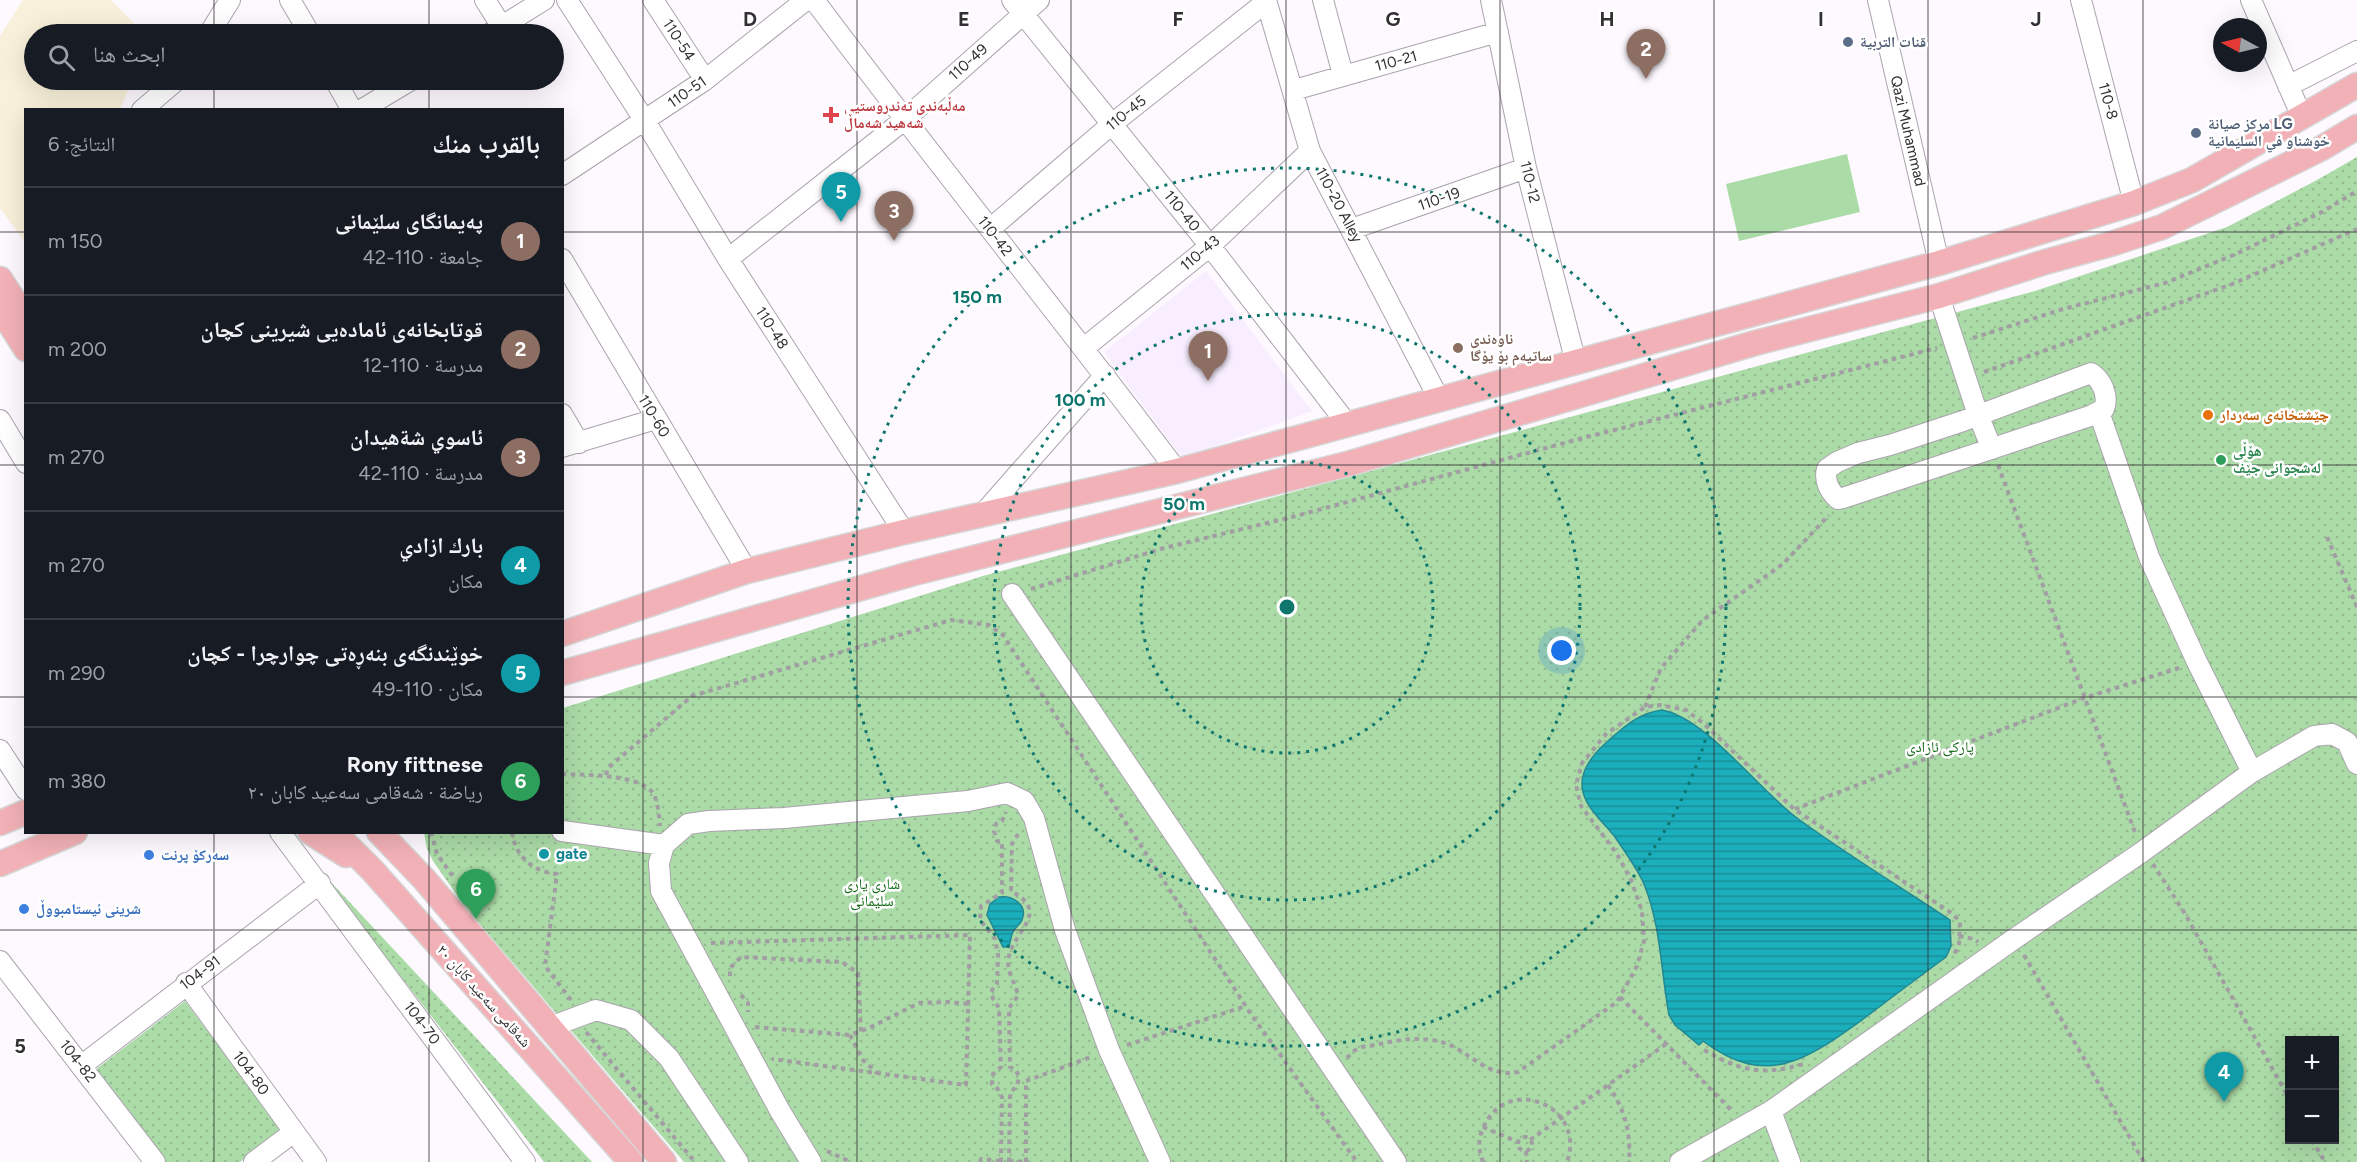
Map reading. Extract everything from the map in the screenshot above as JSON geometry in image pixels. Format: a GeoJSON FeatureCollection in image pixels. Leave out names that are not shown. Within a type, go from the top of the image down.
{"type":"FeatureCollection","features":[{"type":"Feature","properties":{"kind":"main road"},"geometry":{"type":"LineString","coordinates":[[564,633],[747,570],[903,532],[1177,471],[1939,263],[2134,203],[2192,180],[2357,85]]}},
{"type":"Feature","properties":{"kind":"main road"},"geometry":{"type":"LineString","coordinates":[[564,672],[914,573],[1352,464],[1755,343],[1940,296],[2162,227],[2322,148],[2357,127]]}},
{"type":"Feature","properties":{"kind":"main road"},"geometry":{"type":"LineString","coordinates":[[0,279],[24,316]]}},
{"type":"Feature","properties":{"kind":"main road"},"geometry":{"type":"LineString","coordinates":[[0,308],[24,346]]}},
{"type":"Feature","properties":{"kind":"main road"},"geometry":{"type":"LineString","coordinates":[[1491,385],[1502,419]]}},
{"type":"Feature","properties":{"kind":"main road"},"geometry":{"type":"LineString","coordinates":[[0,823],[24,813]]}},
{"type":"Feature","properties":{"kind":"main road"},"geometry":{"type":"LineString","coordinates":[[0,864],[70,834]]}},
{"type":"Feature","properties":{"kind":"main road"},"geometry":{"type":"LineString","coordinates":[[313,834],[373,871]]}},
{"type":"Feature","properties":{"kind":"main road","name":"شەقامی سەعید کابان ٢٠"},"geometry":{"type":"LineString","coordinates":[[336,834],[373,871],[631,1162]]}},
{"type":"Feature","properties":{"kind":"main road","name":"شەقامی سەعید کابان ٢٠"},"geometry":{"type":"LineString","coordinates":[[381,834],[424,879],[664,1162]]}},
{"type":"Feature","properties":{"kind":"main road"},"geometry":{"type":"LineString","coordinates":[[406,834],[424,879]]}},
{"type":"Feature","properties":{"kind":"street"},"geometry":{"type":"LineString","coordinates":[[215,24],[230,0]]}},
{"type":"Feature","properties":{"kind":"street"},"geometry":{"type":"LineString","coordinates":[[291,0],[304,24]]}},
{"type":"Feature","properties":{"kind":"street"},"geometry":{"type":"LineString","coordinates":[[485,0],[494,24]]}},
{"type":"Feature","properties":{"kind":"street"},"geometry":{"type":"LineString","coordinates":[[507,24],[544,0]]}},
{"type":"Feature","properties":{"kind":"street","name":"110-48"},"geometry":{"type":"LineString","coordinates":[[567,0],[645,121],[728,259],[903,532]]}},
{"type":"Feature","properties":{"kind":"street","name":"110-54"},"geometry":{"type":"LineString","coordinates":[[653,0],[705,80]]}},
{"type":"Feature","properties":{"kind":"street","name":"110-51"},"geometry":{"type":"LineString","coordinates":[[564,174],[705,80],[806,0]]}},
{"type":"Feature","properties":{"kind":"street","name":"110-42"},"geometry":{"type":"LineString","coordinates":[[814,0],[904,120],[1084,348],[1177,471]]}},
{"type":"Feature","properties":{"kind":"street","name":"110-49"},"geometry":{"type":"LineString","coordinates":[[728,259],[904,120],[1018,7],[1039,0]]}},
{"type":"Feature","properties":{"kind":"street"},"geometry":{"type":"LineString","coordinates":[[1323,0],[1343,75]]}},
{"type":"Feature","properties":{"kind":"street","name":"110-12"},"geometry":{"type":"LineString","coordinates":[[1492,0],[1526,168],[1576,363]]}},
{"type":"Feature","properties":{"kind":"street","name":"Qazi Muhammad"},"geometry":{"type":"LineString","coordinates":[[1878,0],[1939,263]]}},
{"type":"Feature","properties":{"kind":"street","name":"110-8"},"geometry":{"type":"LineString","coordinates":[[2081,0],[2134,203]]}},
{"type":"Feature","properties":{"kind":"street"},"geometry":{"type":"LineString","coordinates":[[2252,0],[2302,117]]}},
{"type":"Feature","properties":{"kind":"street","name":"110-20 Alley"},"geometry":{"type":"LineString","coordinates":[[1266,1],[1294,90],[1310,151],[1439,399]]}},
{"type":"Feature","properties":{"kind":"street","name":"110-45"},"geometry":{"type":"LineString","coordinates":[[990,229],[1112,124],[1266,1]]}},
{"type":"Feature","properties":{"kind":"street","name":"110-40"},"geometry":{"type":"LineString","coordinates":[[1018,7],[1210,246],[1348,425]]}},
{"type":"Feature","properties":{"kind":"street","name":"110-21"},"geometry":{"type":"LineString","coordinates":[[1294,90],[1498,32]]}},
{"type":"Feature","properties":{"kind":"street"},"geometry":{"type":"LineString","coordinates":[[2288,86],[2357,51]]}},
{"type":"Feature","properties":{"kind":"street"},"geometry":{"type":"LineString","coordinates":[[153,105],[167,90]]}},
{"type":"Feature","properties":{"kind":"street"},"geometry":{"type":"LineString","coordinates":[[341,90],[351,108]]}},
{"type":"Feature","properties":{"kind":"street"},"geometry":{"type":"LineString","coordinates":[[364,108],[394,90]]}},
{"type":"Feature","properties":{"kind":"street","name":"110-43"},"geometry":{"type":"LineString","coordinates":[[1084,348],[1210,246],[1310,151]]}},
{"type":"Feature","properties":{"kind":"street","name":"110-19"},"geometry":{"type":"LineString","coordinates":[[1352,229],[1526,168]]}},
{"type":"Feature","properties":{"kind":"street","name":"110-60"},"geometry":{"type":"LineString","coordinates":[[564,262],[747,570]]}},
{"type":"Feature","properties":{"kind":"street"},"geometry":{"type":"LineString","coordinates":[[1940,296],[1978,415],[1992,449]]}},
{"type":"Feature","properties":{"kind":"street"},"geometry":{"type":"LineString","coordinates":[[2091,372],[2101,383],[2107,402],[2104,409],[2099,412],[1843,498],[1838,499],[1833,495],[1825,475],[1827,469],[1837,462],[1858,453],[1890,445],[1978,415],[2091,372]]}},
{"type":"Feature","properties":{"kind":"street"},"geometry":{"type":"LineString","coordinates":[[982,515],[1105,375]]}},
{"type":"Feature","properties":{"kind":"street"},"geometry":{"type":"LineString","coordinates":[[2099,412],[2149,557],[2197,663],[2252,772]]}},
{"type":"Feature","properties":{"kind":"street"},"geometry":{"type":"LineString","coordinates":[[564,421],[571,445],[656,419]]}},
{"type":"Feature","properties":{"kind":"street"},"geometry":{"type":"LineString","coordinates":[[0,420],[24,460]]}},
{"type":"Feature","properties":{"kind":"street"},"geometry":{"type":"LineString","coordinates":[[1012,594],[1396,1162]]}},
{"type":"Feature","properties":{"kind":"street"},"geometry":{"type":"LineString","coordinates":[[1680,1162],[1771,1111],[2014,939],[2142,852],[2252,772],[2314,736],[2332,734],[2347,742],[2357,764]]}},
{"type":"Feature","properties":{"kind":"street"},"geometry":{"type":"LineString","coordinates":[[0,750],[24,787]]}},
{"type":"Feature","properties":{"kind":"street"},"geometry":{"type":"LineString","coordinates":[[811,1162],[750,1056],[740,1025],[689,944],[661,891],[659,863],[664,845],[688,825],[709,821],[818,815],[968,801],[1007,793],[1024,801],[1028,828],[1108,1050],[1160,1162]]}},
{"type":"Feature","properties":{"kind":"street"},"geometry":{"type":"LineString","coordinates":[[564,831],[664,845]]}},
{"type":"Feature","properties":{"kind":"street","name":"104-70"},"geometry":{"type":"LineString","coordinates":[[282,834],[525,1162]]}},
{"type":"Feature","properties":{"kind":"street","name":"104-91"},"geometry":{"type":"LineString","coordinates":[[81,1066],[186,983],[320,883]]}},
{"type":"Feature","properties":{"kind":"street","name":"104-82"},"geometry":{"type":"LineString","coordinates":[[0,961],[155,1162]]}},
{"type":"Feature","properties":{"kind":"street","name":"104-80"},"geometry":{"type":"LineString","coordinates":[[186,983],[316,1162]]}},
{"type":"Feature","properties":{"kind":"street"},"geometry":{"type":"LineString","coordinates":[[550,1027],[596,1011],[631,1020],[669,1058],[738,1162]]}},
{"type":"Feature","properties":{"kind":"street"},"geometry":{"type":"LineString","coordinates":[[1771,1111],[1790,1162]]}},
{"type":"Feature","properties":{"kind":"street"},"geometry":{"type":"LineString","coordinates":[[254,1162],[294,1132]]}},
{"type":"Feature","properties":{"kind":"path"},"geometry":{"type":"LineString","coordinates":[[1012,594],[1164,548],[1292,517],[1579,439],[1955,344],[2063,309],[2165,283],[2236,254],[2322,212],[2357,191]]}},
{"type":"Feature","properties":{"kind":"path"},"geometry":{"type":"LineString","coordinates":[[1966,378],[2230,285],[2357,229]]}},
{"type":"Feature","properties":{"kind":"path"},"geometry":{"type":"LineString","coordinates":[[1992,449],[2142,852],[2157,869],[2184,912],[2285,1093]]}},
{"type":"Feature","properties":{"kind":"path"},"geometry":{"type":"LineString","coordinates":[[1645,708],[1661,668],[1703,620],[1784,564],[1809,539],[1843,498]]}},
{"type":"Feature","properties":{"kind":"path"},"geometry":{"type":"LineString","coordinates":[[2327,537],[2357,607]]}},
{"type":"Feature","properties":{"kind":"path"},"geometry":{"type":"LineString","coordinates":[[1794,809],[2084,698],[2197,663]]}},
{"type":"Feature","properties":{"kind":"path"},"geometry":{"type":"LineString","coordinates":[[1333,1071],[1358,1048],[1401,1040],[1422,1039],[1438,1041],[1455,1047],[1480,1065],[1498,1073],[1518,1072],[1617,1002],[1637,966],[1644,941],[1642,911],[1631,880],[1617,854],[1581,806],[1576,785],[1582,763],[1606,734],[1645,708],[1660,705],[1686,710],[1703,723],[1794,809],[1953,914],[1960,922],[1959,944],[1954,956],[1947,964]]}},
{"type":"Feature","properties":{"kind":"path"},"geometry":{"type":"LineString","coordinates":[[564,774],[606,775],[646,787],[654,794],[664,845]]}},
{"type":"Feature","properties":{"kind":"path"},"geometry":{"type":"LineString","coordinates":[[1002,821],[1006,815],[1007,793]]}},
{"type":"Feature","properties":{"kind":"path"},"geometry":{"type":"LineString","coordinates":[[980,1162],[981,1159],[1001,1161],[1002,1097],[992,1084],[993,1074],[1001,1067],[999,1008],[991,995],[997,984],[999,955],[995,939],[980,920],[981,906],[1002,893],[1002,842],[997,841],[994,831],[996,824],[1008,821],[1028,828]]}},
{"type":"Feature","properties":{"kind":"path"},"geometry":{"type":"LineString","coordinates":[[1028,828],[1017,828],[1019,834],[1012,844],[1011,891],[1023,897],[1028,906],[1029,916],[1026,928],[1018,936],[1008,958],[1011,982],[1017,989],[1018,996],[1009,1008],[1010,1067],[1016,1070],[1019,1077],[1017,1086],[1010,1093],[1009,1162],[1026,1162],[1026,1081],[1108,1050],[1246,1006]]}},
{"type":"Feature","properties":{"kind":"path"},"geometry":{"type":"LineString","coordinates":[[513,834],[519,854],[531,867],[557,874],[544,966],[581,1016]]}},
{"type":"Feature","properties":{"kind":"path"},"geometry":{"type":"LineString","coordinates":[[689,944],[970,935],[966,1085],[750,1056]]}},
{"type":"Feature","properties":{"kind":"path"},"geometry":{"type":"LineString","coordinates":[[2014,939],[2144,1162]]}},
{"type":"Feature","properties":{"kind":"path"},"geometry":{"type":"LineString","coordinates":[[730,978],[730,968],[741,957],[842,962],[858,973],[861,1032]]}},
{"type":"Feature","properties":{"kind":"path"},"geometry":{"type":"LineString","coordinates":[[735,992],[748,1003],[740,1025],[850,1035],[861,1032],[919,1003],[968,1004]]}},
{"type":"Feature","properties":{"kind":"path"},"geometry":{"type":"LineString","coordinates":[[1620,997],[1746,1125]]}},
{"type":"Feature","properties":{"kind":"path"},"geometry":{"type":"LineString","coordinates":[[850,1035],[863,1060],[877,1073]]}},
{"type":"Feature","properties":{"kind":"path"},"geometry":{"type":"LineString","coordinates":[[1530,1140],[1666,1044]]}},
{"type":"Feature","properties":{"kind":"path"},"geometry":{"type":"LineString","coordinates":[[1704,1050],[1724,1062],[1745,1070],[1770,1071],[1808,1062]]}},
{"type":"Feature","properties":{"kind":"path"},"geometry":{"type":"LineString","coordinates":[[1608,1085],[1626,1117],[1629,1134],[1629,1162]]}},
{"type":"Feature","properties":{"kind":"path"},"geometry":{"type":"LineString","coordinates":[[1483,1162],[1479,1141],[1490,1115],[1501,1106],[1522,1099],[1543,1103],[1561,1118],[1567,1128],[1570,1142],[1567,1162]]}},
{"type":"Feature","properties":{"kind":"path"},"geometry":{"type":"LineString","coordinates":[[1483,1127],[1518,1142]]}},
{"type":"Feature","properties":{"kind":"path"},"geometry":{"type":"LineString","coordinates":[[1518,1142],[1524,1137],[1530,1140]]}},
{"type":"Feature","properties":{"kind":"path"},"geometry":{"type":"LineString","coordinates":[[1526,1151],[1531,1147],[1530,1140]]}},
{"type":"Feature","properties":{"kind":"path"},"geometry":{"type":"LineString","coordinates":[[1518,1142],[1520,1149],[1526,1151]]}},
{"type":"Feature","properties":{"kind":"path"},"geometry":{"type":"LineString","coordinates":[[2314,1144],[2325,1162]]}},
{"type":"Feature","properties":{"kind":"path"},"geometry":{"type":"LineString","coordinates":[[1526,1151],[1527,1162]]}},
{"type":"Feature","properties":{"kind":"shaded area"},"geometry":{"type":"Polygon","coordinates":[[[23,0],[111,0],[135,24],[24,24],[24,90],[128,90],[120,108],[24,108],[24,241],[0,208],[0,36],[23,0]]]}},
{"type":"Feature","properties":{"kind":"shaded area"},"geometry":{"type":"Polygon","coordinates":[[[1206,271],[1312,411],[1182,458],[1104,352],[1206,271]]]}},
{"type":"Feature","properties":{"kind":"green space"},"geometry":{"type":"Polygon","coordinates":[[[1847,154],[1860,212],[1739,241],[1726,184],[1847,154]]]}},
{"type":"Feature","properties":{"kind":"green space","name":"پارکی ئازادی"},"geometry":{"type":"Polygon","coordinates":[[[2357,157],[2357,1162],[684,1162],[465,907],[427,849],[424,834],[564,834],[564,708],[983,576],[2035,291],[2227,227],[2357,157]]]}},
{"type":"Feature","properties":{"kind":"green space"},"geometry":{"type":"Polygon","coordinates":[[[314,864],[592,1162],[544,1162],[314,864]]]}},
{"type":"Feature","properties":{"kind":"green space"},"geometry":{"type":"Polygon","coordinates":[[[185,1001],[282,1130],[240,1162],[165,1162],[95,1070],[185,1001]]]}},
{"type":"Feature","properties":{"kind":"water"},"geometry":{"type":"Polygon","coordinates":[[[1662,710],[1679,716],[1714,740],[1797,818],[1950,920],[1951,946],[1946,957],[1826,1045],[1807,1056],[1788,1063],[1768,1066],[1748,1064],[1726,1056],[1703,1041],[1699,1045],[1675,1025],[1669,1015],[1654,916],[1644,884],[1615,837],[1588,804],[1582,785],[1588,764],[1602,746],[1633,721],[1646,714],[1662,710]]]}},
{"type":"Feature","properties":{"kind":"water"},"geometry":{"type":"Polygon","coordinates":[[[999,897],[1014,899],[1023,910],[1022,920],[1013,932],[1009,947],[1003,947],[987,915],[990,904],[999,897]]]}},
{"type":"Feature","properties":{"kind":"place","name":"قنات التربیة"},"geometry":{"type":"Point","coordinates":[1848,42]}},
{"type":"Feature","properties":{"kind":"place","name":"قوتابخانەی ئامادەیی شیرینی کچان"},"geometry":{"type":"Point","coordinates":[1646,79]}},
{"type":"Feature","properties":{"kind":"place","name":"مەڵبەندی تەندروستیی شەهید شەماڵ"},"geometry":{"type":"Point","coordinates":[831,115]}},
{"type":"Feature","properties":{"kind":"place","name":"مركز صيانة LG خوشناو في السليمانية"},"geometry":{"type":"Point","coordinates":[2196,133]}},
{"type":"Feature","properties":{"kind":"place","name":"خوێندنگەی بنەڕەتی چوارچرا - کچان"},"geometry":{"type":"Point","coordinates":[841,222]}},
{"type":"Feature","properties":{"kind":"place","name":"ئاسوي شةهيدان"},"geometry":{"type":"Point","coordinates":[894,241]}},
{"type":"Feature","properties":{"kind":"place","name":"ناوەندی ساتیەم بۆ یۆگا"},"geometry":{"type":"Point","coordinates":[1458,348]}},
{"type":"Feature","properties":{"kind":"place","name":"پەیمانگای سلێمانی"},"geometry":{"type":"Point","coordinates":[1208,381]}},
{"type":"Feature","properties":{"kind":"place","name":"چێشتخانەی سەردار"},"geometry":{"type":"Point","coordinates":[2208,415]}},
{"type":"Feature","properties":{"kind":"place","name":"هۆڵی لەشجوانی جێف"},"geometry":{"type":"Point","coordinates":[2221,460]}},
{"type":"Feature","properties":{"kind":"place","name":"gate"},"geometry":{"type":"Point","coordinates":[544,854]}},
{"type":"Feature","properties":{"kind":"place","name":"سەرکۆ پرنت"},"geometry":{"type":"Point","coordinates":[149,855]}},
{"type":"Feature","properties":{"kind":"place","name":"شرینی ئیستامبووڵ"},"geometry":{"type":"Point","coordinates":[24,909]}},
{"type":"Feature","properties":{"kind":"place","name":"Rony fittnese"},"geometry":{"type":"Point","coordinates":[476,919]}},
{"type":"Feature","properties":{"kind":"place","name":"بارك ازادي"},"geometry":{"type":"Point","coordinates":[2224,1102]}},
{"type":"Feature","properties":{"kind":"park label","name":"شاری یاری سلێمانی"},"geometry":{"type":"Point","coordinates":[872,892]}}]}
